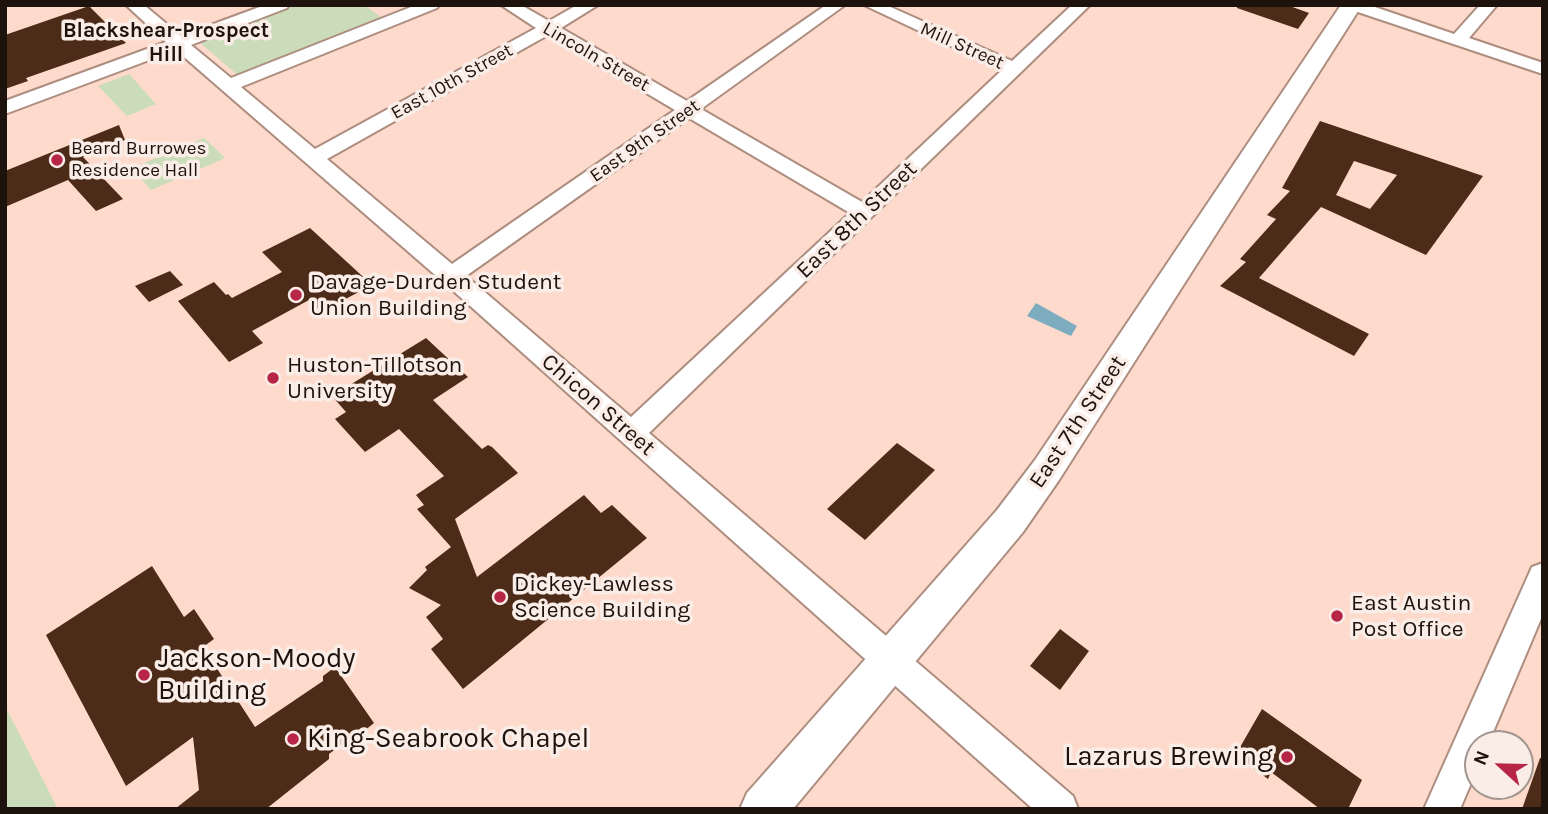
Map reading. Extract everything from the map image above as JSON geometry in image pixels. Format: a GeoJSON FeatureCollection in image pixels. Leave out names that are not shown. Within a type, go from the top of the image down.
{"type":"FeatureCollection","features":[{"type":"Feature","properties":{"kind":"main road","name":"East 7th Street"},"geometry":{"type":"LineString","coordinates":[[763,809],[998,537],[1047,470],[1352,5]]}},
{"type":"Feature","properties":{"kind":"street","name":"Chicon Street"},"geometry":{"type":"LineString","coordinates":[[134,5],[452,276],[1060,809]]}},
{"type":"Feature","properties":{"kind":"street"},"geometry":{"type":"LineString","coordinates":[[5,108],[281,5]]}},
{"type":"Feature","properties":{"kind":"street"},"geometry":{"type":"LineString","coordinates":[[229,85],[431,5]]}},
{"type":"Feature","properties":{"kind":"street","name":"Lincoln Street"},"geometry":{"type":"LineString","coordinates":[[509,5],[865,213]]}},
{"type":"Feature","properties":{"kind":"street","name":"East 10th Street"},"geometry":{"type":"LineString","coordinates":[[314,158],[590,5]]}},
{"type":"Feature","properties":{"kind":"street","name":"East 9th Street"},"geometry":{"type":"LineString","coordinates":[[452,276],[837,5]]}},
{"type":"Feature","properties":{"kind":"street","name":"Mill Street"},"geometry":{"type":"LineString","coordinates":[[872,5],[1014,69]]}},
{"type":"Feature","properties":{"kind":"street","name":"East 8th Street"},"geometry":{"type":"LineString","coordinates":[[631,434],[1082,5]]}},
{"type":"Feature","properties":{"kind":"street"},"geometry":{"type":"LineString","coordinates":[[1352,5],[1543,69]]}},
{"type":"Feature","properties":{"kind":"street"},"geometry":{"type":"LineString","coordinates":[[1457,41],[1489,5]]}},
{"type":"Feature","properties":{"kind":"street"},"geometry":{"type":"LineString","coordinates":[[1442,809],[1543,577]]}},
{"type":"Feature","properties":{"kind":"green space"},"geometry":{"type":"Polygon","coordinates":[[[296,5],[364,5],[384,19],[240,77],[199,42],[296,5]]]}},
{"type":"Feature","properties":{"kind":"green space"},"geometry":{"type":"Polygon","coordinates":[[[129,74],[156,104],[127,116],[98,86],[129,74]]]}},
{"type":"Feature","properties":{"kind":"green space"},"geometry":{"type":"Polygon","coordinates":[[[204,138],[225,158],[151,190],[132,168],[204,138]]]}},
{"type":"Feature","properties":{"kind":"green space"},"geometry":{"type":"Polygon","coordinates":[[[5,706],[58,809],[5,809],[5,706]]]}},
{"type":"Feature","properties":{"kind":"water"},"geometry":{"type":"Polygon","coordinates":[[[1036,303],[1077,326],[1071,336],[1027,316],[1036,303]]]}},
{"type":"Feature","properties":{"kind":"building"},"geometry":{"type":"Polygon","coordinates":[[[1237,5],[1287,5],[1309,13],[1298,29],[1237,8],[1237,5]]]}},
{"type":"Feature","properties":{"kind":"building"},"geometry":{"type":"Polygon","coordinates":[[[89,6],[126,43],[26,78],[28,81],[5,89],[5,35],[89,6]]]}},
{"type":"Feature","properties":{"kind":"building"},"geometry":{"type":"Polygon","coordinates":[[[1320,121],[1483,176],[1426,255],[1321,207],[1259,278],[1369,334],[1354,356],[1220,286],[1246,262],[1240,259],[1276,219],[1267,215],[1290,191],[1282,188],[1320,121]],[[1354,161],[1336,195],[1370,209],[1397,175],[1354,161]]]}},
{"type":"Feature","properties":{"kind":"building","name":"Beard Burrowes Residence Hall"},"geometry":{"type":"Polygon","coordinates":[[[119,125],[125,140],[83,157],[123,199],[96,211],[68,180],[5,207],[5,171],[119,125]]]}},
{"type":"Feature","properties":{"kind":"building","name":"Davage-Durden Student Union Building"},"geometry":{"type":"Polygon","coordinates":[[[310,228],[372,285],[321,312],[309,300],[252,331],[263,343],[229,362],[178,301],[214,282],[232,298],[282,272],[262,252],[310,228]]]}},
{"type":"Feature","properties":{"kind":"building"},"geometry":{"type":"Polygon","coordinates":[[[170,271],[183,285],[149,302],[135,286],[170,271]]]}},
{"type":"Feature","properties":{"kind":"building"},"geometry":{"type":"Polygon","coordinates":[[[426,338],[468,377],[433,400],[482,449],[488,445],[492,447],[518,473],[455,519],[477,577],[584,495],[601,513],[612,505],[647,538],[463,689],[431,649],[443,639],[426,617],[441,605],[409,588],[427,570],[425,567],[451,547],[417,509],[424,505],[416,495],[444,476],[399,429],[365,452],[335,419],[346,412],[332,396],[426,338]]]}},
{"type":"Feature","properties":{"kind":"building"},"geometry":{"type":"Polygon","coordinates":[[[897,443],[935,470],[865,540],[827,509],[897,443]]]}},
{"type":"Feature","properties":{"kind":"building","name":"Jackson-Moody Building"},"geometry":{"type":"Polygon","coordinates":[[[152,566],[184,617],[194,609],[214,639],[203,647],[255,727],[323,681],[323,676],[335,667],[374,723],[364,731],[360,730],[329,754],[329,759],[266,809],[175,809],[199,790],[193,737],[126,786],[46,635],[152,566]]]}},
{"type":"Feature","properties":{"kind":"building"},"geometry":{"type":"Polygon","coordinates":[[[1060,629],[1089,651],[1060,690],[1030,666],[1060,629]]]}},
{"type":"Feature","properties":{"kind":"building","name":"Lazarus Brewing"},"geometry":{"type":"Polygon","coordinates":[[[1262,709],[1362,780],[1348,809],[1320,809],[1271,772],[1268,779],[1243,760],[1247,754],[1239,749],[1262,709]]]}},
{"type":"Feature","properties":{"kind":"building"},"geometry":{"type":"Polygon","coordinates":[[[1540,758],[1543,758],[1543,809],[1522,809],[1525,800],[1534,800],[1534,775],[1540,758]]]}},
{"type":"Feature","properties":{"kind":"place","name":"Beard Burrowes Residence Hall"},"geometry":{"type":"Point","coordinates":[57,160]}},
{"type":"Feature","properties":{"kind":"place","name":"Davage-Durden Student Union Building"},"geometry":{"type":"Point","coordinates":[296,295]}},
{"type":"Feature","properties":{"kind":"place","name":"Huston-Tillotson University"},"geometry":{"type":"Point","coordinates":[273,378]}},
{"type":"Feature","properties":{"kind":"place","name":"Dickey-Lawless Science Building"},"geometry":{"type":"Point","coordinates":[500,597]}},
{"type":"Feature","properties":{"kind":"place","name":"East Austin Post Office"},"geometry":{"type":"Point","coordinates":[1337,616]}},
{"type":"Feature","properties":{"kind":"place","name":"Jackson-Moody Building"},"geometry":{"type":"Point","coordinates":[144,675]}},
{"type":"Feature","properties":{"kind":"place","name":"King-Seabrook Chapel"},"geometry":{"type":"Point","coordinates":[293,739]}},
{"type":"Feature","properties":{"kind":"place","name":"Lazarus Brewing"},"geometry":{"type":"Point","coordinates":[1287,757]}},
{"type":"Feature","properties":{"kind":"district","name":"Blackshear-Prospect Hill"},"geometry":{"type":"Point","coordinates":[166,43]}}]}
